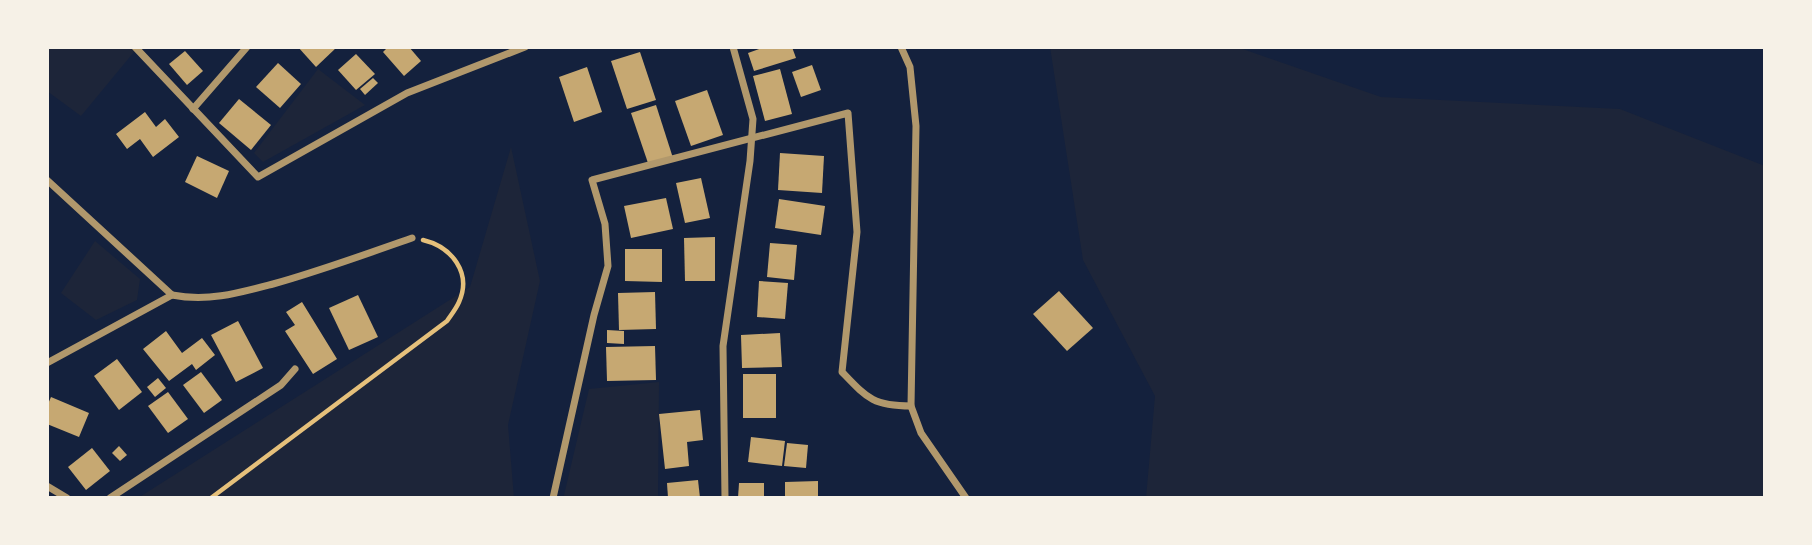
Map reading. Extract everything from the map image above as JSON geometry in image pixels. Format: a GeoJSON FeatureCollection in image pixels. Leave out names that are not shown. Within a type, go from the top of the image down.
{"type":"FeatureCollection","features":[{"type":"Feature","properties":{"kind":"street"},"geometry":{"type":"LineString","coordinates":[[135,47],[258,177],[407,93],[525,47]]}},
{"type":"Feature","properties":{"kind":"street"},"geometry":{"type":"LineString","coordinates":[[193,109],[247,47]]}},
{"type":"Feature","properties":{"kind":"street"},"geometry":{"type":"LineString","coordinates":[[725,498],[723,346],[750,161],[753,119],[733,47]]}},
{"type":"Feature","properties":{"kind":"street"},"geometry":{"type":"LineString","coordinates":[[901,47],[910,67],[916,126],[911,406],[921,433],[965,498]]}},
{"type":"Feature","properties":{"kind":"street"},"geometry":{"type":"LineString","coordinates":[[554,498],[594,315],[608,266],[605,224],[592,180],[848,113],[857,232],[842,372],[866,397],[877,403],[911,406]]}},
{"type":"Feature","properties":{"kind":"street"},"geometry":{"type":"LineString","coordinates":[[47,180],[172,295],[189,299],[219,298],[321,271],[412,237]]}},
{"type":"Feature","properties":{"kind":"street"},"geometry":{"type":"LineString","coordinates":[[47,363],[172,295]]}},
{"type":"Feature","properties":{"kind":"street"},"geometry":{"type":"LineString","coordinates":[[110,498],[281,385],[295,369]]}},
{"type":"Feature","properties":{"kind":"street"},"geometry":{"type":"LineString","coordinates":[[47,486],[67,498]]}},
{"type":"Feature","properties":{"kind":"path"},"geometry":{"type":"LineString","coordinates":[[211,498],[447,321],[460,301],[464,277],[453,255],[432,242],[412,237]]}},
{"type":"Feature","properties":{"kind":"shaded area"},"geometry":{"type":"Polygon","coordinates":[[[47,47],[138,47],[81,116],[47,91],[47,47]]]}},
{"type":"Feature","properties":{"kind":"shaded area"},"geometry":{"type":"Polygon","coordinates":[[[1050,47],[1237,47],[1381,97],[1620,109],[1765,166],[1765,498],[1146,498],[1155,396],[1083,260],[1050,47]]]}},
{"type":"Feature","properties":{"kind":"shaded area"},"geometry":{"type":"Polygon","coordinates":[[[318,69],[365,105],[263,162],[254,153],[318,69]]]}},
{"type":"Feature","properties":{"kind":"shaded area"},"geometry":{"type":"Polygon","coordinates":[[[511,147],[540,281],[508,425],[514,498],[138,498],[470,287],[511,147]]]}},
{"type":"Feature","properties":{"kind":"shaded area"},"geometry":{"type":"Polygon","coordinates":[[[95,241],[140,279],[137,300],[96,320],[61,293],[95,241]]]}},
{"type":"Feature","properties":{"kind":"shaded area"},"geometry":{"type":"Polygon","coordinates":[[[659,382],[658,498],[565,498],[589,389],[659,382]]]}},
{"type":"Feature","properties":{"kind":"building"},"geometry":{"type":"Polygon","coordinates":[[[298,47],[337,47],[316,67],[298,47]]]}},
{"type":"Feature","properties":{"kind":"building"},"geometry":{"type":"Polygon","coordinates":[[[388,47],[409,47],[421,61],[404,76],[383,52],[388,47]]]}},
{"type":"Feature","properties":{"kind":"building"},"geometry":{"type":"Polygon","coordinates":[[[765,47],[792,47],[796,58],[754,71],[748,53],[765,47]]]}},
{"type":"Feature","properties":{"kind":"building"},"geometry":{"type":"Polygon","coordinates":[[[185,51],[203,71],[187,85],[169,64],[185,51]]]}},
{"type":"Feature","properties":{"kind":"building"},"geometry":{"type":"Polygon","coordinates":[[[640,52],[656,100],[627,109],[611,61],[640,52]]]}},
{"type":"Feature","properties":{"kind":"building"},"geometry":{"type":"Polygon","coordinates":[[[356,54],[375,74],[356,90],[338,70],[356,54]]]}},
{"type":"Feature","properties":{"kind":"building"},"geometry":{"type":"Polygon","coordinates":[[[278,63],[301,84],[280,108],[256,87],[278,63]]]}},
{"type":"Feature","properties":{"kind":"building"},"geometry":{"type":"Polygon","coordinates":[[[812,65],[821,90],[801,97],[792,72],[812,65]]]}},
{"type":"Feature","properties":{"kind":"building"},"geometry":{"type":"Polygon","coordinates":[[[587,67],[602,112],[574,122],[559,77],[587,67]]]}},
{"type":"Feature","properties":{"kind":"building"},"geometry":{"type":"Polygon","coordinates":[[[780,69],[792,114],[765,121],[753,76],[780,69]]]}},
{"type":"Feature","properties":{"kind":"building"},"geometry":{"type":"Polygon","coordinates":[[[373,78],[378,83],[365,95],[360,89],[373,78]]]}},
{"type":"Feature","properties":{"kind":"building"},"geometry":{"type":"Polygon","coordinates":[[[707,90],[723,135],[691,146],[675,101],[707,90]]]}},
{"type":"Feature","properties":{"kind":"building"},"geometry":{"type":"Polygon","coordinates":[[[239,99],[271,125],[251,150],[219,123],[239,99]]]}},
{"type":"Feature","properties":{"kind":"building"},"geometry":{"type":"Polygon","coordinates":[[[656,105],[673,158],[649,166],[631,113],[656,105]]]}},
{"type":"Feature","properties":{"kind":"building"},"geometry":{"type":"Polygon","coordinates":[[[145,112],[156,127],[165,119],[179,137],[153,157],[140,139],[127,149],[116,134],[145,112]]]}},
{"type":"Feature","properties":{"kind":"building"},"geometry":{"type":"Polygon","coordinates":[[[780,153],[824,156],[822,193],[778,190],[780,153]]]}},
{"type":"Feature","properties":{"kind":"building"},"geometry":{"type":"Polygon","coordinates":[[[197,156],[229,171],[217,198],[185,182],[197,156]]]}},
{"type":"Feature","properties":{"kind":"building"},"geometry":{"type":"Polygon","coordinates":[[[701,178],[710,218],[685,223],[676,183],[701,178]]]}},
{"type":"Feature","properties":{"kind":"building"},"geometry":{"type":"Polygon","coordinates":[[[666,198],[673,229],[631,238],[624,206],[666,198]]]}},
{"type":"Feature","properties":{"kind":"building"},"geometry":{"type":"Polygon","coordinates":[[[779,199],[825,206],[821,235],[775,228],[779,199]]]}},
{"type":"Feature","properties":{"kind":"building"},"geometry":{"type":"Polygon","coordinates":[[[715,237],[715,281],[685,281],[684,238],[715,237]]]}},
{"type":"Feature","properties":{"kind":"building"},"geometry":{"type":"Polygon","coordinates":[[[770,243],[797,245],[794,280],[767,277],[770,243]]]}},
{"type":"Feature","properties":{"kind":"building"},"geometry":{"type":"Polygon","coordinates":[[[625,249],[662,249],[662,282],[625,281],[625,249]]]}},
{"type":"Feature","properties":{"kind":"building"},"geometry":{"type":"Polygon","coordinates":[[[759,281],[788,283],[785,319],[757,317],[759,281]]]}},
{"type":"Feature","properties":{"kind":"building"},"geometry":{"type":"Polygon","coordinates":[[[1059,291],[1093,328],[1067,351],[1033,314],[1059,291]]]}},
{"type":"Feature","properties":{"kind":"building"},"geometry":{"type":"Polygon","coordinates":[[[655,292],[656,329],[619,330],[618,293],[655,292]]]}},
{"type":"Feature","properties":{"kind":"building"},"geometry":{"type":"Polygon","coordinates":[[[358,295],[378,337],[349,350],[329,308],[358,295]]]}},
{"type":"Feature","properties":{"kind":"building"},"geometry":{"type":"Polygon","coordinates":[[[302,302],[337,359],[313,374],[285,331],[295,325],[286,312],[302,302]]]}},
{"type":"Feature","properties":{"kind":"building"},"geometry":{"type":"Polygon","coordinates":[[[238,321],[263,368],[236,382],[211,335],[238,321]]]}},
{"type":"Feature","properties":{"kind":"building"},"geometry":{"type":"Polygon","coordinates":[[[607,330],[624,331],[624,344],[607,343],[607,330]]]}},
{"type":"Feature","properties":{"kind":"building"},"geometry":{"type":"Polygon","coordinates":[[[166,331],[182,353],[202,338],[215,355],[196,370],[192,364],[169,381],[143,349],[166,331]]]}},
{"type":"Feature","properties":{"kind":"building"},"geometry":{"type":"Polygon","coordinates":[[[780,333],[782,367],[742,368],[741,335],[780,333]]]}},
{"type":"Feature","properties":{"kind":"building"},"geometry":{"type":"Polygon","coordinates":[[[655,346],[656,380],[607,381],[606,347],[655,346]]]}},
{"type":"Feature","properties":{"kind":"building"},"geometry":{"type":"Polygon","coordinates":[[[117,359],[142,392],[119,410],[94,376],[117,359]]]}},
{"type":"Feature","properties":{"kind":"building"},"geometry":{"type":"Polygon","coordinates":[[[201,372],[222,400],[204,413],[183,385],[201,372]]]}},
{"type":"Feature","properties":{"kind":"building"},"geometry":{"type":"Polygon","coordinates":[[[743,374],[776,374],[776,418],[743,418],[743,374]]]}},
{"type":"Feature","properties":{"kind":"building"},"geometry":{"type":"Polygon","coordinates":[[[158,378],[166,388],[155,397],[147,387],[158,378]]]}},
{"type":"Feature","properties":{"kind":"building"},"geometry":{"type":"Polygon","coordinates":[[[168,392],[188,419],[168,433],[148,406],[168,392]]]}},
{"type":"Feature","properties":{"kind":"building"},"geometry":{"type":"Polygon","coordinates":[[[51,397],[89,413],[79,437],[47,424],[47,406],[51,397]]]}},
{"type":"Feature","properties":{"kind":"building"},"geometry":{"type":"Polygon","coordinates":[[[700,410],[703,440],[687,442],[689,466],[665,469],[659,414],[700,410]]]}},
{"type":"Feature","properties":{"kind":"building"},"geometry":{"type":"Polygon","coordinates":[[[751,437],[785,441],[782,466],[748,462],[751,437]]]}},
{"type":"Feature","properties":{"kind":"building"},"geometry":{"type":"Polygon","coordinates":[[[787,443],[808,445],[806,468],[784,466],[787,443]]]}},
{"type":"Feature","properties":{"kind":"building"},"geometry":{"type":"Polygon","coordinates":[[[119,446],[127,455],[120,461],[112,453],[119,446]]]}},
{"type":"Feature","properties":{"kind":"building"},"geometry":{"type":"Polygon","coordinates":[[[92,448],[110,471],[86,490],[68,467],[92,448]]]}},
{"type":"Feature","properties":{"kind":"building"},"geometry":{"type":"Polygon","coordinates":[[[698,480],[700,498],[668,498],[667,483],[698,480]]]}},
{"type":"Feature","properties":{"kind":"building"},"geometry":{"type":"Polygon","coordinates":[[[818,481],[818,498],[785,498],[785,482],[818,481]]]}},
{"type":"Feature","properties":{"kind":"building"},"geometry":{"type":"Polygon","coordinates":[[[739,483],[764,483],[764,498],[738,498],[739,483]]]}}]}
